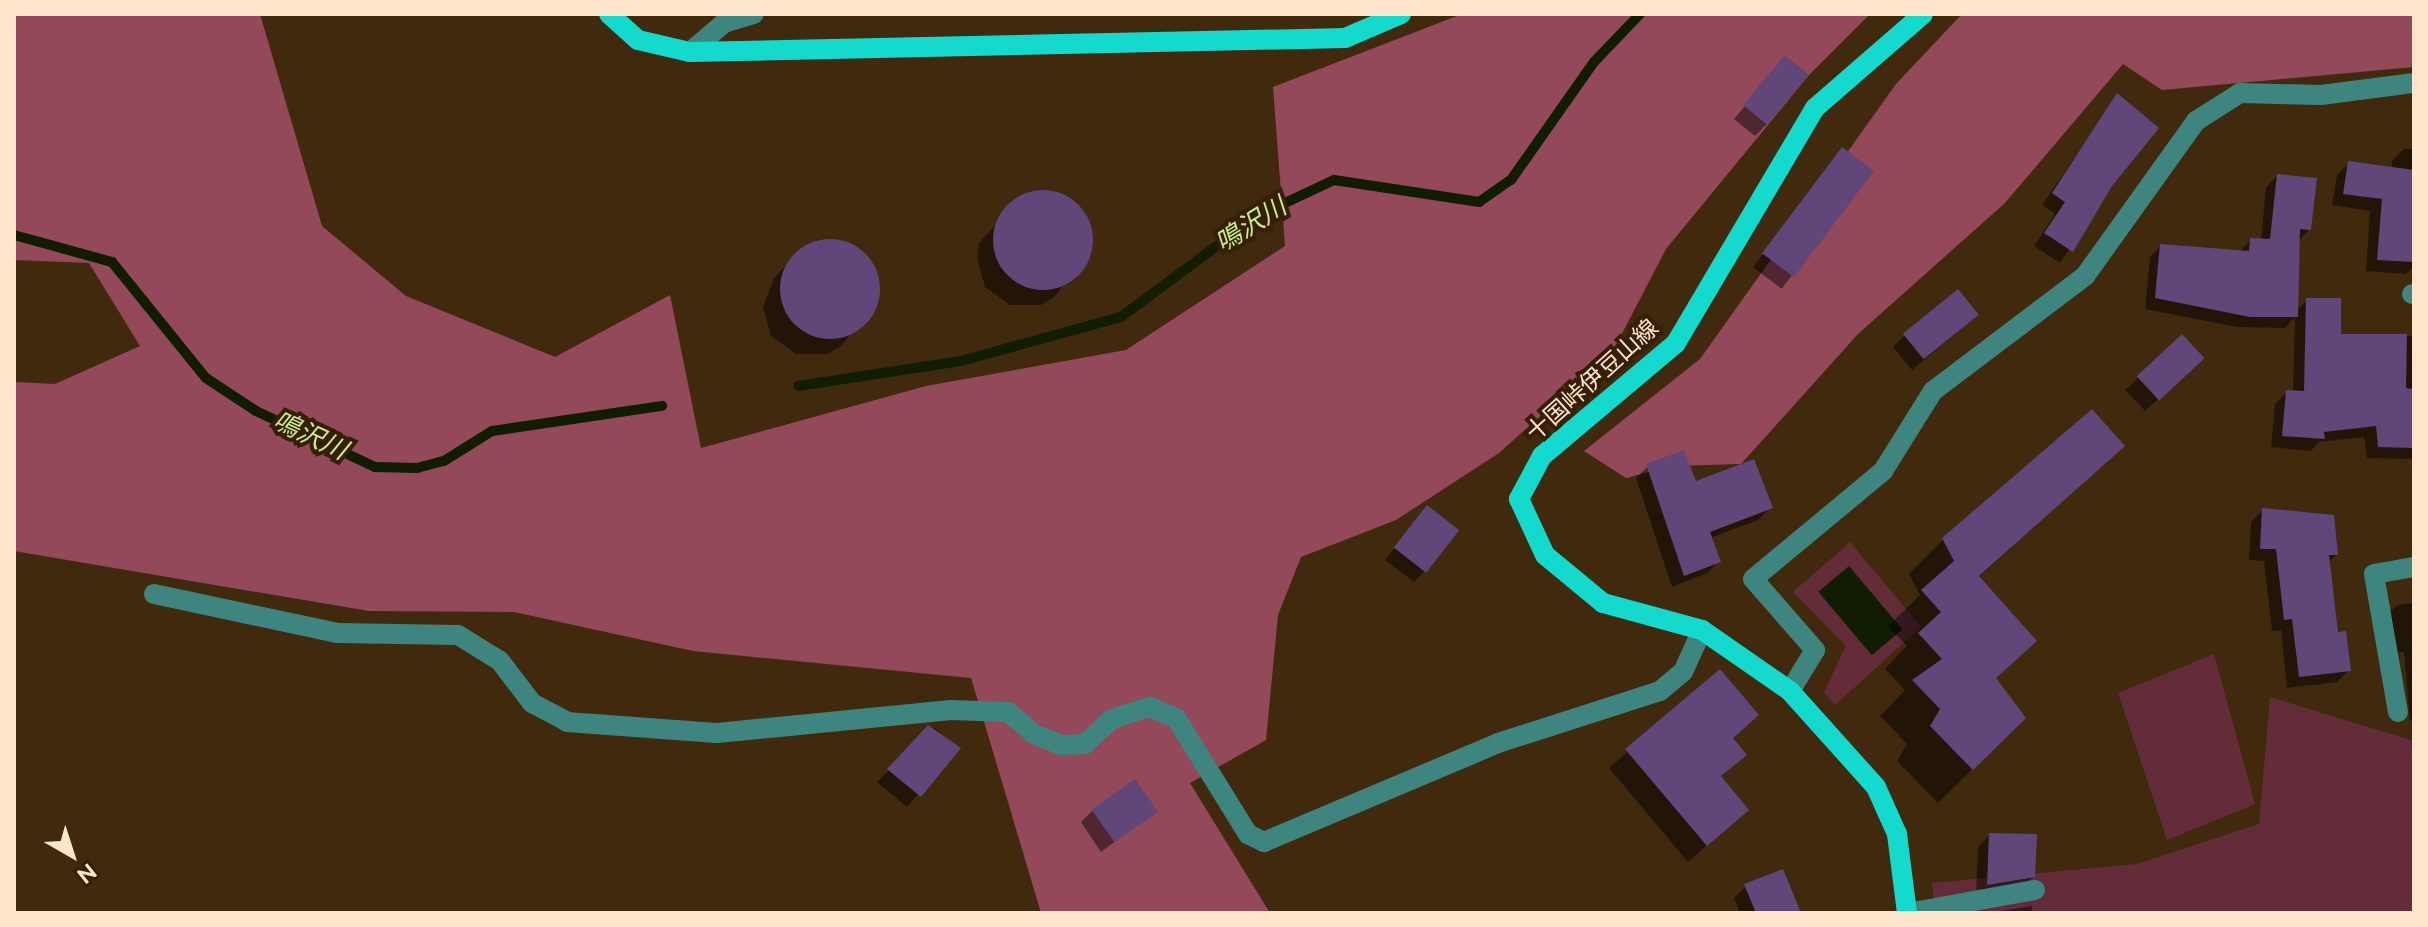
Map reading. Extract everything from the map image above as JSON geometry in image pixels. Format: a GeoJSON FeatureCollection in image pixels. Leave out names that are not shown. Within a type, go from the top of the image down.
{"type":"FeatureCollection","features":[{"type":"Feature","properties":{"kind":"main road"},"geometry":{"type":"LineString","coordinates":[[609,14],[638,40],[690,52],[1345,38],[1401,14]]}},
{"type":"Feature","properties":{"kind":"main road","name":"十国峠伊豆山線"},"geometry":{"type":"LineString","coordinates":[[1908,913],[1897,834],[1876,787],[1790,691],[1702,630],[1603,603],[1545,555],[1519,499],[1542,456],[1676,343],[1815,108],[1923,14]]}},
{"type":"Feature","properties":{"kind":"street"},"geometry":{"type":"LineString","coordinates":[[690,52],[724,23],[754,14]]}},
{"type":"Feature","properties":{"kind":"street"},"geometry":{"type":"LineString","coordinates":[[1790,691],[1815,650],[1753,579],[1883,471],[1933,391],[2085,276],[2196,121],[2240,93],[2321,95],[2414,83]]}},
{"type":"Feature","properties":{"kind":"street"},"geometry":{"type":"LineString","coordinates":[[2398,712],[2374,574],[2414,567]]}},
{"type":"Feature","properties":{"kind":"street"},"geometry":{"type":"LineString","coordinates":[[154,594],[337,633],[458,635],[500,661],[532,703],[567,722],[717,733],[951,710],[1008,712],[1034,734],[1061,745],[1085,744],[1112,719],[1150,707],[1176,718],[1248,834],[1264,842],[1498,743],[1660,691],[1683,672],[1702,630]]}},
{"type":"Feature","properties":{"kind":"street"},"geometry":{"type":"LineString","coordinates":[[1908,913],[2035,890]]}},
{"type":"Feature","properties":{"kind":"shaded area"},"geometry":{"type":"Polygon","coordinates":[[[14,14],[260,14],[322,226],[406,296],[555,357],[670,295],[701,448],[926,386],[1126,350],[1285,246],[1273,87],[1462,14],[1870,14],[1809,75],[1666,249],[1613,351],[1499,453],[1396,520],[1301,557],[1278,615],[1266,740],[1190,783],[1270,913],[1041,913],[971,678],[693,651],[514,612],[369,611],[14,551],[14,382],[55,384],[140,346],[89,263],[14,260],[14,14]]]}},
{"type":"Feature","properties":{"kind":"shaded area"},"geometry":{"type":"Polygon","coordinates":[[[1962,14],[2414,14],[2414,67],[2162,90],[2123,64],[2005,203],[1858,334],[1741,464],[1671,466],[1626,478],[1584,451],[1700,359],[1896,84],[1962,14]]]}},
{"type":"Feature","properties":{"kind":"shaded area"},"geometry":{"type":"Polygon","coordinates":[[[1850,542],[1921,627],[1835,705],[1824,692],[1846,646],[1793,592],[1850,542]]]}},
{"type":"Feature","properties":{"kind":"shaded area"},"geometry":{"type":"Polygon","coordinates":[[[1849,566],[1902,630],[1872,655],[1818,592],[1849,566]]]}},
{"type":"Feature","properties":{"kind":"shaded area"},"geometry":{"type":"Polygon","coordinates":[[[2214,654],[2255,804],[2167,840],[2118,693],[2214,654]]]}},
{"type":"Feature","properties":{"kind":"shaded area"},"geometry":{"type":"Polygon","coordinates":[[[2270,697],[2414,741],[2413,913],[1935,913],[1932,883],[2137,864],[2259,824],[2270,697]]]}},
{"type":"Feature","properties":{"kind":"building"},"geometry":{"type":"Polygon","coordinates":[[[1785,55],[1809,75],[1767,125],[1743,105],[1785,55]]]}},
{"type":"Feature","properties":{"kind":"building"},"geometry":{"type":"Polygon","coordinates":[[[2117,93],[2159,128],[2112,186],[2073,252],[2044,233],[2065,202],[2052,193],[2117,93]]]}},
{"type":"Feature","properties":{"kind":"building"},"geometry":{"type":"Polygon","coordinates":[[[1842,147],[1874,171],[1794,277],[1762,253],[1842,147]]]}},
{"type":"Feature","properties":{"kind":"building"},"geometry":{"type":"Polygon","coordinates":[[[2348,161],[2414,170],[2414,262],[2377,260],[2382,199],[2343,194],[2348,161]]]}},
{"type":"Feature","properties":{"kind":"building"},"geometry":{"type":"Polygon","coordinates":[[[2277,174],[2317,178],[2311,230],[2300,229],[2298,317],[2250,317],[2155,298],[2160,244],[2249,251],[2250,238],[2270,239],[2277,174]]]}},
{"type":"Feature","properties":{"kind":"building"},"geometry":{"type":"Polygon","coordinates":[[[1043,190],[1062,194],[1078,205],[1089,221],[1093,240],[1089,259],[1078,275],[1062,286],[1043,290],[1024,286],[1008,275],[997,259],[993,240],[997,221],[1008,205],[1024,194],[1043,190]]]}},
{"type":"Feature","properties":{"kind":"building"},"geometry":{"type":"Polygon","coordinates":[[[830,239],[849,243],[865,254],[876,270],[880,289],[876,308],[865,324],[849,335],[830,339],[811,335],[795,324],[784,308],[780,289],[784,270],[795,254],[811,243],[830,239]]]}},
{"type":"Feature","properties":{"kind":"building"},"geometry":{"type":"Polygon","coordinates":[[[1958,289],[1979,315],[1924,359],[1903,334],[1958,289]]]}},
{"type":"Feature","properties":{"kind":"building"},"geometry":{"type":"Polygon","coordinates":[[[2306,298],[2341,298],[2341,334],[2407,334],[2406,388],[2414,389],[2414,448],[2378,447],[2376,426],[2324,432],[2325,439],[2282,436],[2286,390],[2304,391],[2306,298]]]}},
{"type":"Feature","properties":{"kind":"building"},"geometry":{"type":"Polygon","coordinates":[[[2182,334],[2205,358],[2159,400],[2137,376],[2182,334]]]}},
{"type":"Feature","properties":{"kind":"building"},"geometry":{"type":"Polygon","coordinates":[[[2092,409],[2125,446],[1979,576],[2037,641],[1996,678],[2026,718],[1973,770],[1930,726],[1940,709],[1912,680],[1942,659],[1918,633],[1941,612],[1921,590],[1954,561],[1942,538],[2092,409]]]}},
{"type":"Feature","properties":{"kind":"building"},"geometry":{"type":"Polygon","coordinates":[[[1684,450],[1696,481],[1754,459],[1773,508],[1710,532],[1721,562],[1684,576],[1646,464],[1684,450]]]}},
{"type":"Feature","properties":{"kind":"building"},"geometry":{"type":"Polygon","coordinates":[[[1427,505],[1459,530],[1426,573],[1394,548],[1427,505]]]}},
{"type":"Feature","properties":{"kind":"building"},"geometry":{"type":"Polygon","coordinates":[[[2262,508],[2334,515],[2338,555],[2329,555],[2338,632],[2346,631],[2351,671],[2299,677],[2292,619],[2284,620],[2276,549],[2260,549],[2262,508]]]}},
{"type":"Feature","properties":{"kind":"building"},"geometry":{"type":"Polygon","coordinates":[[[1720,669],[1759,715],[1733,738],[1747,755],[1721,776],[1749,810],[1707,846],[1625,749],[1720,669]]]}},
{"type":"Feature","properties":{"kind":"building"},"geometry":{"type":"Polygon","coordinates":[[[928,725],[961,748],[921,797],[887,769],[928,725]]]}},
{"type":"Feature","properties":{"kind":"building"},"geometry":{"type":"Polygon","coordinates":[[[1135,779],[1158,812],[1115,842],[1092,809],[1135,779]]]}},
{"type":"Feature","properties":{"kind":"building"},"geometry":{"type":"Polygon","coordinates":[[[1989,833],[2037,834],[2035,877],[1987,885],[1989,833]]]}},
{"type":"Feature","properties":{"kind":"building"},"geometry":{"type":"Polygon","coordinates":[[[1783,869],[1801,913],[1756,913],[1744,884],[1783,869]]]}},
{"type":"Feature","properties":{"kind":"waterway","name":"鳴沢川"},"geometry":{"type":"LineString","coordinates":[[798,386],[961,361],[1121,317],[1257,216],[1334,180],[1479,202],[1511,180],[1594,62],[1640,14]]}},
{"type":"Feature","properties":{"kind":"waterway","name":"鳴沢川"},"geometry":{"type":"LineString","coordinates":[[14,235],[112,262],[206,378],[256,411],[375,467],[417,468],[444,461],[492,431],[662,406]]}}]}
